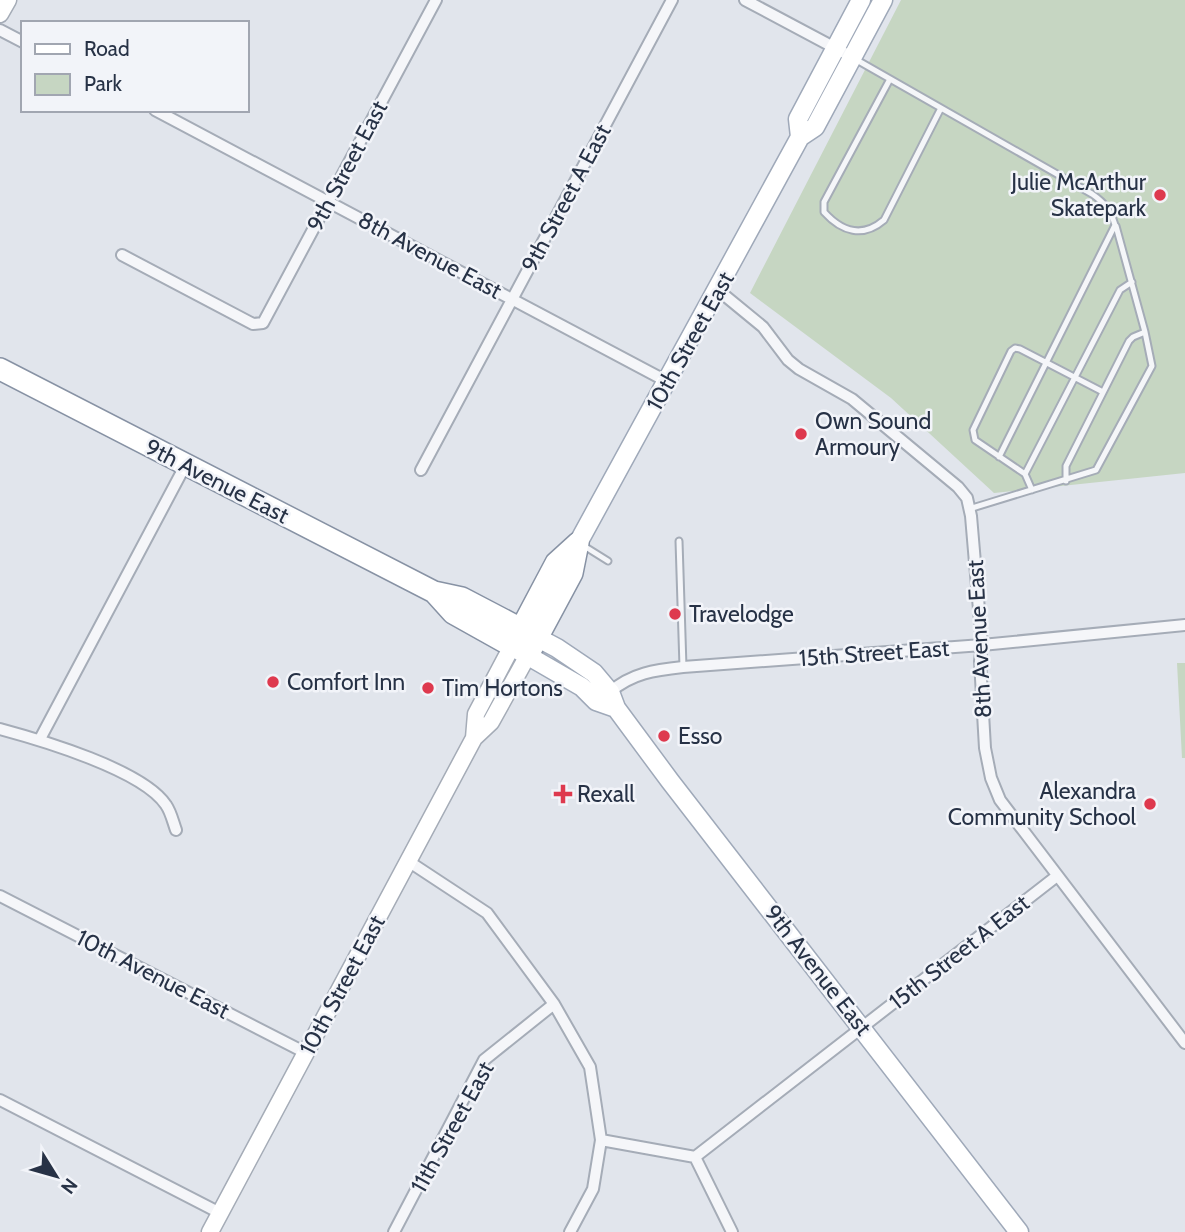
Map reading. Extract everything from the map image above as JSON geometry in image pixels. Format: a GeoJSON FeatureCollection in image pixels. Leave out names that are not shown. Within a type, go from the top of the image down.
{"type":"FeatureCollection","features":[{"type":"Feature","properties":{"kind":"highway","name":"9th Avenue East"},"geometry":{"type":"LineString","coordinates":[[0,369],[434,592],[462,598],[525,642]]}},
{"type":"Feature","properties":{"kind":"highway","name":"10th Street East"},"geometry":{"type":"LineString","coordinates":[[525,642],[556,564],[578,543]]}},
{"type":"Feature","properties":{"kind":"main road","name":"10th Street East"},"geometry":{"type":"LineString","coordinates":[[800,137],[799,119],[861,0]]}},
{"type":"Feature","properties":{"kind":"main road","name":"10th Street East"},"geometry":{"type":"LineString","coordinates":[[578,543],[800,137],[815,127],[883,0]]}},
{"type":"Feature","properties":{"kind":"main road","name":"9th Avenue East"},"geometry":{"type":"LineString","coordinates":[[525,642],[596,701],[613,700],[1020,1232]]}},
{"type":"Feature","properties":{"kind":"street"},"geometry":{"type":"LineString","coordinates":[[0,14],[8,0]]}},
{"type":"Feature","properties":{"kind":"street","name":"9th Street East"},"geometry":{"type":"LineString","coordinates":[[122,255],[253,324],[263,323],[436,0]]}},
{"type":"Feature","properties":{"kind":"street","name":"9th Street A East"},"geometry":{"type":"LineString","coordinates":[[421,470],[672,0]]}},
{"type":"Feature","properties":{"kind":"street"},"geometry":{"type":"LineString","coordinates":[[745,0],[852,57]]}},
{"type":"Feature","properties":{"kind":"street"},"geometry":{"type":"LineString","coordinates":[[0,30],[21,41]]}},
{"type":"Feature","properties":{"kind":"street","name":"8th Avenue East"},"geometry":{"type":"LineString","coordinates":[[159,112],[668,382]]}},
{"type":"Feature","properties":{"kind":"street","name":"8th Avenue East"},"geometry":{"type":"LineString","coordinates":[[718,290],[764,327],[788,360],[852,400],[958,487],[967,498],[982,645],[980,661],[985,748],[991,778],[1000,800],[1185,1043]]}},
{"type":"Feature","properties":{"kind":"street"},"geometry":{"type":"LineString","coordinates":[[40,739],[186,464]]}},
{"type":"Feature","properties":{"kind":"street","name":"15th Street East"},"geometry":{"type":"LineString","coordinates":[[613,700],[622,682],[644,672],[982,645],[1185,625]]}},
{"type":"Feature","properties":{"kind":"street","name":"10th Street East"},"geometry":{"type":"LineString","coordinates":[[210,1232],[474,738],[476,714],[525,642]]}},
{"type":"Feature","properties":{"kind":"street"},"geometry":{"type":"LineString","coordinates":[[0,729],[40,739],[137,778],[166,805],[176,830]]}},
{"type":"Feature","properties":{"kind":"street"},"geometry":{"type":"LineString","coordinates":[[408,861],[487,914],[554,1004],[590,1067],[601,1140],[593,1189],[570,1232]]}},
{"type":"Feature","properties":{"kind":"street","name":"15th Street A East"},"geometry":{"type":"LineString","coordinates":[[695,1157],[1057,876]]}},
{"type":"Feature","properties":{"kind":"street","name":"10th Avenue East"},"geometry":{"type":"LineString","coordinates":[[0,895],[306,1053]]}},
{"type":"Feature","properties":{"kind":"street","name":"11th Street East"},"geometry":{"type":"LineString","coordinates":[[394,1232],[484,1060],[554,1004]]}},
{"type":"Feature","properties":{"kind":"street"},"geometry":{"type":"LineString","coordinates":[[0,1100],[220,1213]]}},
{"type":"Feature","properties":{"kind":"street"},"geometry":{"type":"LineString","coordinates":[[601,1140],[695,1157],[732,1232]]}},
{"type":"Feature","properties":{"kind":"lane"},"geometry":{"type":"LineString","coordinates":[[852,57],[1103,201],[1111,211],[1145,332],[1152,366],[1100,467],[1092,473],[969,509]]}},
{"type":"Feature","properties":{"kind":"lane"},"geometry":{"type":"LineString","coordinates":[[890,79],[824,202],[824,212],[831,220],[858,232],[872,230],[884,220],[941,108]]}},
{"type":"Feature","properties":{"kind":"lane"},"geometry":{"type":"LineString","coordinates":[[999,457],[1115,226]]}},
{"type":"Feature","properties":{"kind":"lane"},"geometry":{"type":"LineString","coordinates":[[1025,474],[1120,290],[1132,282]]}},
{"type":"Feature","properties":{"kind":"lane"},"geometry":{"type":"LineString","coordinates":[[1066,481],[1066,466],[1129,341],[1145,332]]}},
{"type":"Feature","properties":{"kind":"lane"},"geometry":{"type":"LineString","coordinates":[[1032,491],[1025,474],[972,436],[1011,351],[1020,349],[1103,392]]}},
{"type":"Feature","properties":{"kind":"lane"},"geometry":{"type":"LineString","coordinates":[[679,541],[683,667]]}},
{"type":"Feature","properties":{"kind":"lane"},"geometry":{"type":"LineString","coordinates":[[578,543],[608,561]]}},
{"type":"Feature","properties":{"kind":"green space"},"geometry":{"type":"Polygon","coordinates":[[[901,0],[1185,0],[1185,473],[994,493],[891,398],[750,293],[901,0]]]}},
{"type":"Feature","properties":{"kind":"green space"},"geometry":{"type":"Polygon","coordinates":[[[1177,663],[1185,663],[1185,758],[1182,758],[1177,663]]]}},
{"type":"Feature","properties":{"kind":"place","name":"Julie McArthur Skatepark"},"geometry":{"type":"Point","coordinates":[1160,195]}},
{"type":"Feature","properties":{"kind":"place","name":"Own Sound Armoury"},"geometry":{"type":"Point","coordinates":[801,434]}},
{"type":"Feature","properties":{"kind":"place","name":"Travelodge"},"geometry":{"type":"Point","coordinates":[675,614]}},
{"type":"Feature","properties":{"kind":"place","name":"Comfort Inn"},"geometry":{"type":"Point","coordinates":[273,682]}},
{"type":"Feature","properties":{"kind":"place","name":"Tim Hortons"},"geometry":{"type":"Point","coordinates":[428,688]}},
{"type":"Feature","properties":{"kind":"place","name":"Esso"},"geometry":{"type":"Point","coordinates":[664,736]}},
{"type":"Feature","properties":{"kind":"place","name":"Rexall"},"geometry":{"type":"Point","coordinates":[563,794]}},
{"type":"Feature","properties":{"kind":"place","name":"Alexandra Community School"},"geometry":{"type":"Point","coordinates":[1150,804]}}]}
